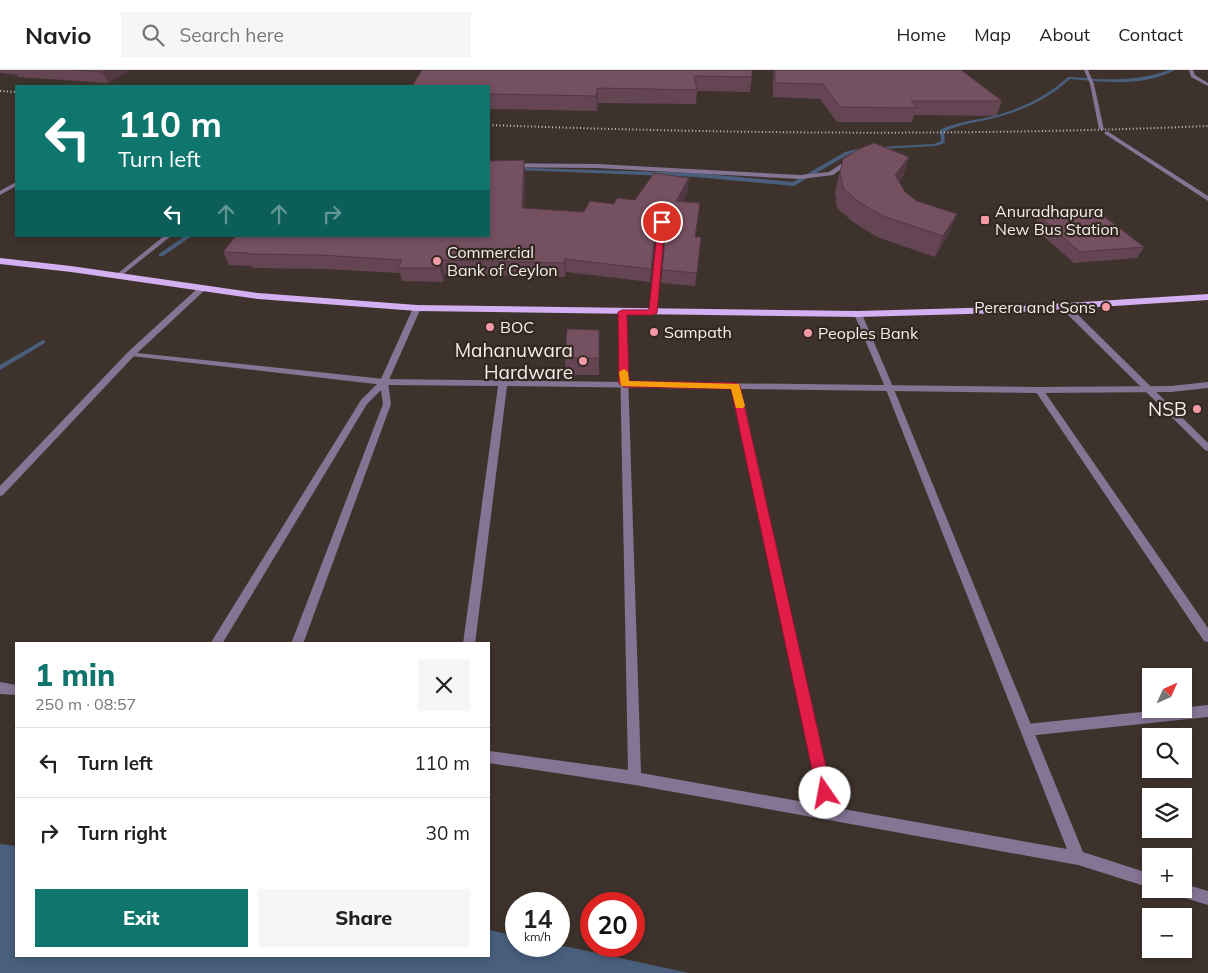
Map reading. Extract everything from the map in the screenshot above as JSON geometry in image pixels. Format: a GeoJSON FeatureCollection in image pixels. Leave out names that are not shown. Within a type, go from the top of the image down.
{"type":"FeatureCollection","features":[{"type":"Feature","properties":{"kind":"main road"},"geometry":{"type":"LineString","coordinates":[[0,260],[202,289],[307,301],[417,308],[652,313],[949,313],[1208,297]]}},
{"type":"Feature","properties":{"kind":"street"},"geometry":{"type":"LineString","coordinates":[[1086,70],[1092,84],[1104,131],[1208,199]]}},
{"type":"Feature","properties":{"kind":"street"},"geometry":{"type":"LineString","coordinates":[[1192,70],[1193,76],[1208,85]]}},
{"type":"Feature","properties":{"kind":"street"},"geometry":{"type":"LineString","coordinates":[[490,165],[597,166],[817,177],[832,174],[854,157],[862,156]]}},
{"type":"Feature","properties":{"kind":"street"},"geometry":{"type":"LineString","coordinates":[[0,193],[15,185]]}},
{"type":"Feature","properties":{"kind":"street"},"geometry":{"type":"LineString","coordinates":[[652,313],[662,222]]}},
{"type":"Feature","properties":{"kind":"street"},"geometry":{"type":"LineString","coordinates":[[121,276],[167,237]]}},
{"type":"Feature","properties":{"kind":"street"},"geometry":{"type":"LineString","coordinates":[[0,492],[131,354],[202,289]]}},
{"type":"Feature","properties":{"kind":"street"},"geometry":{"type":"LineString","coordinates":[[1065,307],[1208,448]]}},
{"type":"Feature","properties":{"kind":"street"},"geometry":{"type":"LineString","coordinates":[[217,642],[364,402],[384,382],[417,308]]}},
{"type":"Feature","properties":{"kind":"street"},"geometry":{"type":"LineString","coordinates":[[622,312],[635,778]]}},
{"type":"Feature","properties":{"kind":"street"},"geometry":{"type":"LineString","coordinates":[[858,314],[1078,858]]}},
{"type":"Feature","properties":{"kind":"street"},"geometry":{"type":"LineString","coordinates":[[131,354],[384,382],[1039,390],[1147,389],[1208,385]]}},
{"type":"Feature","properties":{"kind":"street"},"geometry":{"type":"LineString","coordinates":[[298,642],[387,404],[384,382]]}},
{"type":"Feature","properties":{"kind":"street"},"geometry":{"type":"LineString","coordinates":[[469,642],[503,383]]}},
{"type":"Feature","properties":{"kind":"street"},"geometry":{"type":"LineString","coordinates":[[736,386],[829,813]]}},
{"type":"Feature","properties":{"kind":"street"},"geometry":{"type":"LineString","coordinates":[[1039,390],[1208,637]]}},
{"type":"Feature","properties":{"kind":"street"},"geometry":{"type":"LineString","coordinates":[[0,688],[15,690]]}},
{"type":"Feature","properties":{"kind":"street"},"geometry":{"type":"LineString","coordinates":[[1026,730],[1208,711]]}},
{"type":"Feature","properties":{"kind":"street"},"geometry":{"type":"LineString","coordinates":[[490,757],[635,778],[1078,858],[1142,878]]}},
{"type":"Feature","properties":{"kind":"street"},"geometry":{"type":"LineString","coordinates":[[1192,893],[1208,898]]}},
{"type":"Feature","properties":{"kind":"water"},"geometry":{"type":"Polygon","coordinates":[[[0,844],[15,846],[15,957],[490,957],[490,930],[505,934],[505,957],[570,957],[570,947],[580,950],[580,957],[615,957],[689,973],[0,973],[0,844]]]}},
{"type":"Feature","properties":{"kind":"building"},"geometry":{"type":"Polygon","coordinates":[[[73,70],[105,70],[102,72],[73,70]]]}},
{"type":"Feature","properties":{"kind":"building"},"geometry":{"type":"Polygon","coordinates":[[[422,70],[752,70],[752,77],[694,76],[697,90],[598,88],[596,96],[490,94],[490,85],[413,85],[422,70]]]}},
{"type":"Feature","properties":{"kind":"building"},"geometry":{"type":"Polygon","coordinates":[[[775,70],[961,70],[1002,101],[911,101],[917,108],[840,107],[823,84],[775,83],[775,70]]]}},
{"type":"Feature","properties":{"kind":"building"},"geometry":{"type":"Polygon","coordinates":[[[874,143],[909,157],[895,175],[905,192],[917,201],[957,214],[943,236],[883,216],[859,202],[843,188],[840,173],[843,159],[859,149],[874,143]]]}},
{"type":"Feature","properties":{"kind":"building"},"geometry":{"type":"Polygon","coordinates":[[[524,160],[522,208],[584,212],[590,201],[614,204],[617,198],[635,200],[654,173],[689,178],[676,201],[700,203],[695,237],[701,237],[697,273],[662,270],[668,209],[664,205],[658,209],[651,269],[565,259],[564,263],[442,260],[440,268],[398,268],[402,260],[223,252],[235,237],[490,237],[490,161],[524,160]]]}},
{"type":"Feature","properties":{"kind":"building"},"geometry":{"type":"Polygon","coordinates":[[[1097,211],[1144,247],[1080,252],[1039,216],[1097,211]]]}},
{"type":"Feature","properties":{"kind":"building"},"geometry":{"type":"Polygon","coordinates":[[[567,329],[599,330],[599,358],[565,358],[567,329]]]}},
{"type":"Feature","properties":{"kind":"waterway"},"geometry":{"type":"LineString","coordinates":[[490,168],[696,175],[794,184],[847,153],[862,149],[935,145],[943,142],[942,131],[953,126],[990,118],[1022,108],[1052,92],[1069,78],[1122,81],[1148,78],[1173,70]]}},
{"type":"Feature","properties":{"kind":"waterway"},"geometry":{"type":"LineString","coordinates":[[161,255],[188,237]]}},
{"type":"Feature","properties":{"kind":"waterway"},"geometry":{"type":"LineString","coordinates":[[0,368],[43,342]]}},
{"type":"Feature","properties":{"kind":"railway"},"geometry":{"type":"LineString","coordinates":[[0,91],[15,92]]}},
{"type":"Feature","properties":{"kind":"railway"},"geometry":{"type":"LineString","coordinates":[[490,125],[848,133],[1208,126]]}},
{"type":"Feature","properties":{"kind":"slow traffic"},"geometry":{"type":"LineString","coordinates":[[624,372],[624,384],[736,386],[740,406]]}},
{"type":"Feature","properties":{"kind":"place","name":"Anuradhapura New Bus Station"},"geometry":{"type":"Point","coordinates":[985,220]}},
{"type":"Feature","properties":{"kind":"place","name":"Commercial Bank of Ceylon"},"geometry":{"type":"Point","coordinates":[437,261]}},
{"type":"Feature","properties":{"kind":"place","name":"Perera and Sons"},"geometry":{"type":"Point","coordinates":[1106,307]}},
{"type":"Feature","properties":{"kind":"place","name":"BOC"},"geometry":{"type":"Point","coordinates":[490,327]}},
{"type":"Feature","properties":{"kind":"place","name":"Sampath"},"geometry":{"type":"Point","coordinates":[654,332]}},
{"type":"Feature","properties":{"kind":"place","name":"Peoples Bank"},"geometry":{"type":"Point","coordinates":[808,333]}},
{"type":"Feature","properties":{"kind":"place","name":"Mahanuwara Hardware"},"geometry":{"type":"Point","coordinates":[583,361]}},
{"type":"Feature","properties":{"kind":"place","name":"NSB"},"geometry":{"type":"Point","coordinates":[1197,409]}},
{"type":"Feature","properties":{"kind":"route"},"geometry":{"type":"LineString","coordinates":[[662,222],[659,268],[652,313],[622,312],[624,384],[736,386],[825,793]]}}]}
